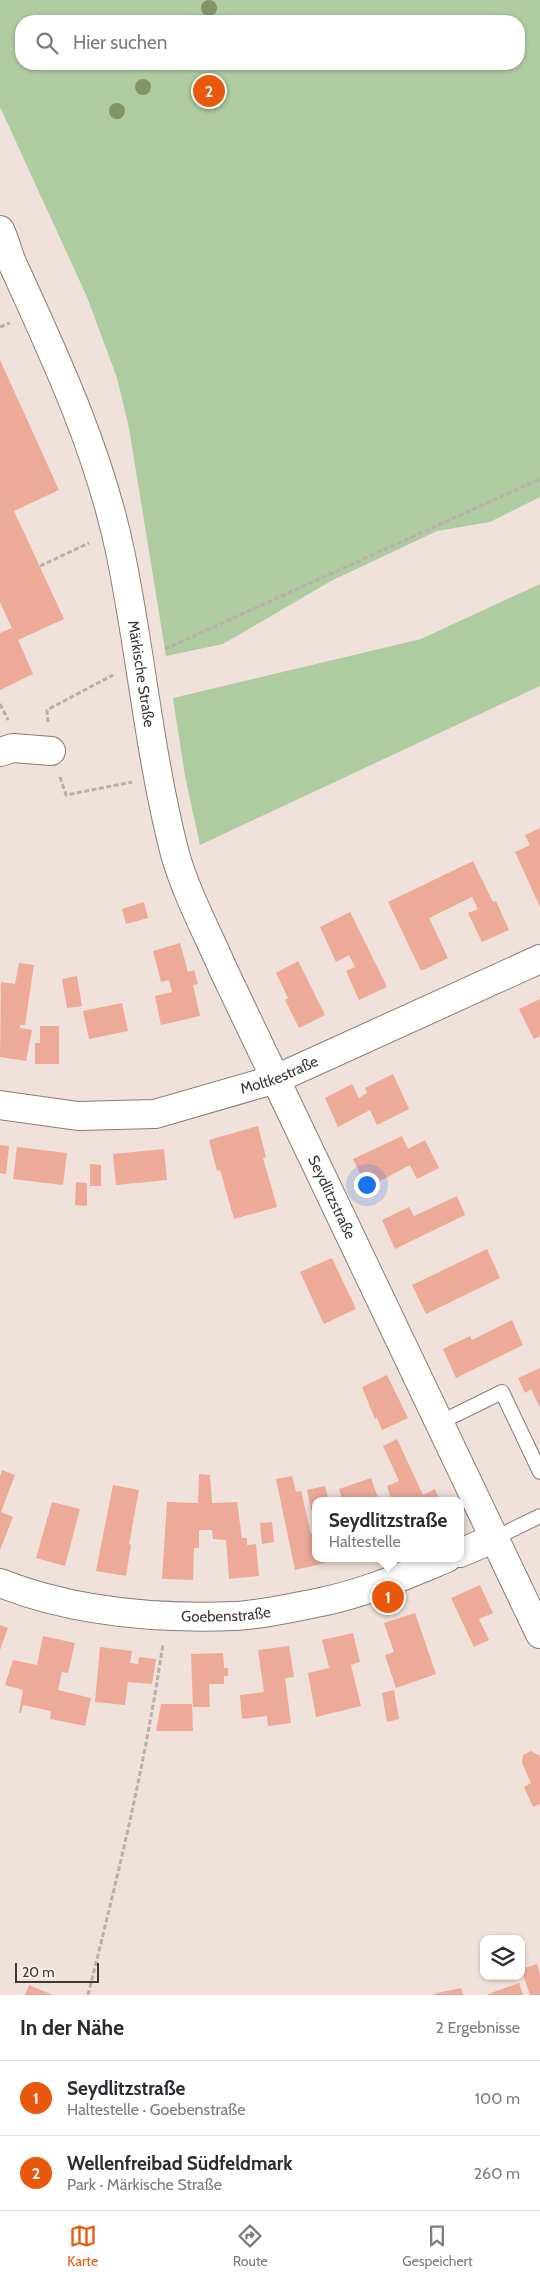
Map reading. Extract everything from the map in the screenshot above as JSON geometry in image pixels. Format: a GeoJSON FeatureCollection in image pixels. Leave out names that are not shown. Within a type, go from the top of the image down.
{"type":"FeatureCollection","features":[{"type":"Feature","properties":{"kind":"street","name":"Märkische Straße"},"geometry":{"type":"LineString","coordinates":[[0,230],[6,263],[35,310],[85,428],[102,479],[114,532],[120,549],[159,778],[176,856],[186,884],[223,969],[276,1079]]}},
{"type":"Feature","properties":{"kind":"street"},"geometry":{"type":"LineString","coordinates":[[0,752],[14,748],[51,751]]}},
{"type":"Feature","properties":{"kind":"street","name":"Moltkestraße"},"geometry":{"type":"LineString","coordinates":[[0,1105],[78,1116],[154,1114],[276,1079],[540,959]]}},
{"type":"Feature","properties":{"kind":"street","name":"Seydlitzstraße"},"geometry":{"type":"LineString","coordinates":[[276,1079],[540,1634]]}},
{"type":"Feature","properties":{"kind":"street"},"geometry":{"type":"LineString","coordinates":[[464,1551],[494,1539]]}},
{"type":"Feature","properties":{"kind":"street","name":"Goebenstraße"},"geometry":{"type":"LineString","coordinates":[[0,1584],[28,1594],[112,1611],[166,1616],[237,1616],[323,1602],[388,1582],[437,1562]]}},
{"type":"Feature","properties":{"kind":"lane"},"geometry":{"type":"LineString","coordinates":[[439,1423],[502,1392],[540,1472]]}},
{"type":"Feature","properties":{"kind":"lane"},"geometry":{"type":"LineString","coordinates":[[494,1539],[540,1516]]}},
{"type":"Feature","properties":{"kind":"path"},"geometry":{"type":"LineString","coordinates":[[159,778],[66,795],[51,751],[47,710],[139,661],[540,479]]}},
{"type":"Feature","properties":{"kind":"path"},"geometry":{"type":"LineString","coordinates":[[40,566],[114,532]]}},
{"type":"Feature","properties":{"kind":"path"},"geometry":{"type":"LineString","coordinates":[[88,1995],[121,1865],[152,1720],[166,1616]]}},
{"type":"Feature","properties":{"kind":"green space"},"geometry":{"type":"Polygon","coordinates":[[[0,0],[540,0],[540,497],[490,522],[437,531],[331,581],[223,644],[166,656],[129,428],[117,378],[87,297],[0,107],[0,0]]]}},
{"type":"Feature","properties":{"kind":"green space"},"geometry":{"type":"Polygon","coordinates":[[[540,584],[540,686],[200,845],[185,776],[173,698],[421,639],[540,584]]]}},
{"type":"Feature","properties":{"kind":"building"},"geometry":{"type":"Polygon","coordinates":[[[0,360],[59,490],[14,511],[64,619],[18,640],[33,674],[0,690],[0,633],[12,628],[0,602],[0,360]]]}},
{"type":"Feature","properties":{"kind":"building"},"geometry":{"type":"Polygon","coordinates":[[[540,828],[540,907],[515,852],[530,845],[525,835],[540,828]]]}},
{"type":"Feature","properties":{"kind":"building"},"geometry":{"type":"Polygon","coordinates":[[[473,861],[493,902],[496,901],[509,930],[482,942],[468,913],[478,909],[472,897],[429,918],[448,958],[421,971],[388,902],[473,861]]]}},
{"type":"Feature","properties":{"kind":"building"},"geometry":{"type":"Polygon","coordinates":[[[144,902],[148,918],[126,924],[122,909],[144,902]]]}},
{"type":"Feature","properties":{"kind":"building"},"geometry":{"type":"Polygon","coordinates":[[[350,912],[387,987],[359,1000],[346,971],[355,967],[349,955],[336,962],[320,927],[350,912]]]}},
{"type":"Feature","properties":{"kind":"building"},"geometry":{"type":"Polygon","coordinates":[[[180,943],[188,972],[194,970],[198,984],[193,985],[200,1016],[161,1025],[155,996],[172,992],[169,980],[161,982],[153,951],[180,943]]]}},
{"type":"Feature","properties":{"kind":"building"},"geometry":{"type":"Polygon","coordinates":[[[298,961],[325,1015],[299,1028],[285,1000],[288,998],[276,973],[298,961]]]}},
{"type":"Feature","properties":{"kind":"building"},"geometry":{"type":"Polygon","coordinates":[[[19,963],[34,965],[25,1025],[20,1025],[20,1028],[32,1030],[26,1061],[0,1057],[1,982],[15,984],[19,963]]]}},
{"type":"Feature","properties":{"kind":"building"},"geometry":{"type":"Polygon","coordinates":[[[77,976],[82,1006],[67,1008],[62,979],[77,976]]]}},
{"type":"Feature","properties":{"kind":"building"},"geometry":{"type":"Polygon","coordinates":[[[540,999],[540,1036],[534,1039],[519,1009],[540,999]]]}},
{"type":"Feature","properties":{"kind":"building"},"geometry":{"type":"Polygon","coordinates":[[[122,1003],[128,1031],[89,1039],[83,1011],[122,1003]]]}},
{"type":"Feature","properties":{"kind":"building"},"geometry":{"type":"Polygon","coordinates":[[[40,1026],[59,1026],[59,1064],[35,1064],[35,1043],[40,1043],[40,1026]]]}},
{"type":"Feature","properties":{"kind":"building"},"geometry":{"type":"Polygon","coordinates":[[[393,1074],[409,1109],[377,1125],[370,1110],[338,1127],[325,1098],[352,1084],[359,1098],[367,1093],[365,1088],[393,1074]]]}},
{"type":"Feature","properties":{"kind":"building"},"geometry":{"type":"Polygon","coordinates":[[[258,1126],[266,1157],[263,1158],[277,1207],[234,1219],[220,1170],[217,1171],[209,1140],[258,1126]]]}},
{"type":"Feature","properties":{"kind":"building"},"geometry":{"type":"Polygon","coordinates":[[[402,1136],[408,1149],[425,1140],[439,1168],[417,1179],[410,1165],[367,1188],[353,1159],[402,1136]]]}},
{"type":"Feature","properties":{"kind":"building"},"geometry":{"type":"Polygon","coordinates":[[[0,1145],[9,1146],[6,1174],[0,1173],[0,1145]]]}},
{"type":"Feature","properties":{"kind":"building"},"geometry":{"type":"Polygon","coordinates":[[[17,1147],[67,1153],[63,1185],[13,1179],[17,1147]]]}},
{"type":"Feature","properties":{"kind":"building"},"geometry":{"type":"Polygon","coordinates":[[[164,1149],[167,1180],[116,1185],[113,1154],[164,1149]]]}},
{"type":"Feature","properties":{"kind":"building"},"geometry":{"type":"Polygon","coordinates":[[[90,1164],[101,1165],[101,1186],[90,1186],[90,1164]]]}},
{"type":"Feature","properties":{"kind":"building"},"geometry":{"type":"Polygon","coordinates":[[[76,1182],[87,1183],[87,1206],[75,1205],[76,1182]]]}},
{"type":"Feature","properties":{"kind":"building"},"geometry":{"type":"Polygon","coordinates":[[[457,1196],[465,1215],[395,1249],[382,1220],[409,1207],[414,1216],[457,1196]]]}},
{"type":"Feature","properties":{"kind":"building"},"geometry":{"type":"Polygon","coordinates":[[[487,1249],[500,1278],[426,1314],[412,1285],[487,1249]]]}},
{"type":"Feature","properties":{"kind":"building"},"geometry":{"type":"Polygon","coordinates":[[[332,1258],[356,1309],[324,1324],[300,1272],[332,1258]]]}},
{"type":"Feature","properties":{"kind":"building"},"geometry":{"type":"Polygon","coordinates":[[[512,1320],[523,1345],[456,1378],[443,1349],[470,1336],[472,1340],[512,1320]]]}},
{"type":"Feature","properties":{"kind":"building"},"geometry":{"type":"Polygon","coordinates":[[[540,1368],[540,1408],[531,1389],[525,1393],[518,1378],[540,1368]]]}},
{"type":"Feature","properties":{"kind":"building"},"geometry":{"type":"Polygon","coordinates":[[[387,1375],[408,1418],[382,1430],[377,1418],[375,1419],[362,1387],[387,1375]]]}},
{"type":"Feature","properties":{"kind":"building"},"geometry":{"type":"Polygon","coordinates":[[[397,1439],[423,1495],[435,1489],[438,1497],[391,1497],[387,1486],[399,1481],[383,1446],[397,1439]]]}},
{"type":"Feature","properties":{"kind":"building"},"geometry":{"type":"Polygon","coordinates":[[[2,1470],[15,1475],[1,1512],[13,1517],[0,1550],[0,1476],[2,1470]]]}},
{"type":"Feature","properties":{"kind":"building"},"geometry":{"type":"Polygon","coordinates":[[[199,1474],[210,1475],[212,1503],[237,1502],[242,1538],[247,1538],[247,1545],[256,1544],[259,1576],[229,1579],[226,1540],[213,1539],[212,1530],[199,1530],[199,1548],[194,1548],[193,1580],[162,1579],[167,1502],[198,1503],[199,1474]]]}},
{"type":"Feature","properties":{"kind":"building"},"geometry":{"type":"Polygon","coordinates":[[[292,1476],[296,1492],[301,1491],[312,1534],[312,1562],[325,1563],[295,1570],[276,1479],[292,1476]]]}},
{"type":"Feature","properties":{"kind":"building"},"geometry":{"type":"Polygon","coordinates":[[[371,1478],[378,1497],[342,1497],[339,1489],[371,1478]]]}},
{"type":"Feature","properties":{"kind":"building"},"geometry":{"type":"Polygon","coordinates":[[[113,1485],[139,1490],[129,1544],[131,1545],[126,1576],[96,1571],[113,1485]]]}},
{"type":"Feature","properties":{"kind":"building"},"geometry":{"type":"Polygon","coordinates":[[[325,1486],[328,1497],[312,1497],[311,1510],[307,1490],[325,1486]]]}},
{"type":"Feature","properties":{"kind":"building"},"geometry":{"type":"Polygon","coordinates":[[[52,1502],[80,1509],[65,1566],[36,1558],[52,1502]]]}},
{"type":"Feature","properties":{"kind":"building"},"geometry":{"type":"Polygon","coordinates":[[[272,1522],[274,1542],[262,1544],[260,1523],[272,1522]]]}},
{"type":"Feature","properties":{"kind":"building"},"geometry":{"type":"Polygon","coordinates":[[[480,1585],[493,1613],[479,1619],[489,1640],[474,1647],[451,1598],[480,1585]]]}},
{"type":"Feature","properties":{"kind":"building"},"geometry":{"type":"Polygon","coordinates":[[[415,1613],[436,1674],[396,1688],[385,1655],[394,1652],[384,1623],[415,1613]]]}},
{"type":"Feature","properties":{"kind":"building"},"geometry":{"type":"Polygon","coordinates":[[[0,1625],[8,1628],[0,1650],[0,1625]]]}},
{"type":"Feature","properties":{"kind":"building"},"geometry":{"type":"Polygon","coordinates":[[[353,1633],[360,1662],[351,1665],[361,1706],[316,1717],[308,1673],[329,1668],[322,1640],[353,1633]]]}},
{"type":"Feature","properties":{"kind":"building"},"geometry":{"type":"Polygon","coordinates":[[[43,1636],[75,1643],[68,1673],[62,1672],[58,1690],[91,1698],[85,1726],[50,1719],[51,1711],[23,1705],[21,1713],[19,1713],[23,1690],[5,1685],[13,1660],[37,1665],[43,1636]]]}},
{"type":"Feature","properties":{"kind":"building"},"geometry":{"type":"Polygon","coordinates":[[[289,1646],[294,1677],[285,1678],[291,1723],[268,1726],[267,1716],[242,1719],[240,1695],[264,1692],[258,1650],[289,1646]]]}},
{"type":"Feature","properties":{"kind":"building"},"geometry":{"type":"Polygon","coordinates":[[[100,1647],[132,1651],[130,1663],[138,1664],[139,1657],[156,1659],[152,1684],[128,1682],[125,1705],[95,1702],[100,1647]]]}},
{"type":"Feature","properties":{"kind":"building"},"geometry":{"type":"Polygon","coordinates":[[[223,1653],[224,1668],[228,1668],[228,1676],[224,1676],[224,1684],[209,1684],[210,1707],[193,1707],[191,1654],[223,1653]]]}},
{"type":"Feature","properties":{"kind":"building"},"geometry":{"type":"Polygon","coordinates":[[[394,1690],[399,1719],[387,1722],[382,1693],[394,1690]]]}},
{"type":"Feature","properties":{"kind":"building"},"geometry":{"type":"Polygon","coordinates":[[[161,1704],[192,1704],[193,1731],[156,1731],[161,1704]]]}},
{"type":"Feature","properties":{"kind":"building"},"geometry":{"type":"Polygon","coordinates":[[[531,1751],[540,1756],[540,1804],[533,1807],[524,1787],[531,1783],[522,1763],[523,1755],[531,1751]]]}},
{"type":"Feature","properties":{"kind":"building"},"geometry":{"type":"Polygon","coordinates":[[[537,1964],[540,1975],[540,1995],[530,1995],[525,1980],[525,1968],[537,1964]]]}},
{"type":"Feature","properties":{"kind":"building"},"geometry":{"type":"Polygon","coordinates":[[[519,1983],[523,1995],[488,1995],[488,1994],[519,1983]]]}},
{"type":"Feature","properties":{"kind":"building"},"geometry":{"type":"Polygon","coordinates":[[[29,1985],[53,1995],[25,1995],[29,1985]]]}},
{"type":"Feature","properties":{"kind":"building"},"geometry":{"type":"Polygon","coordinates":[[[461,1988],[463,1995],[433,1995],[433,1994],[461,1988]]]}},
{"type":"Feature","properties":{"kind":"place","name":"Wellenfreibad Südfeldmark"},"geometry":{"type":"Point","coordinates":[209,91]}},
{"type":"Feature","properties":{"kind":"place","name":"Seydlitzstraße"},"geometry":{"type":"Point","coordinates":[388,1597]}}]}
